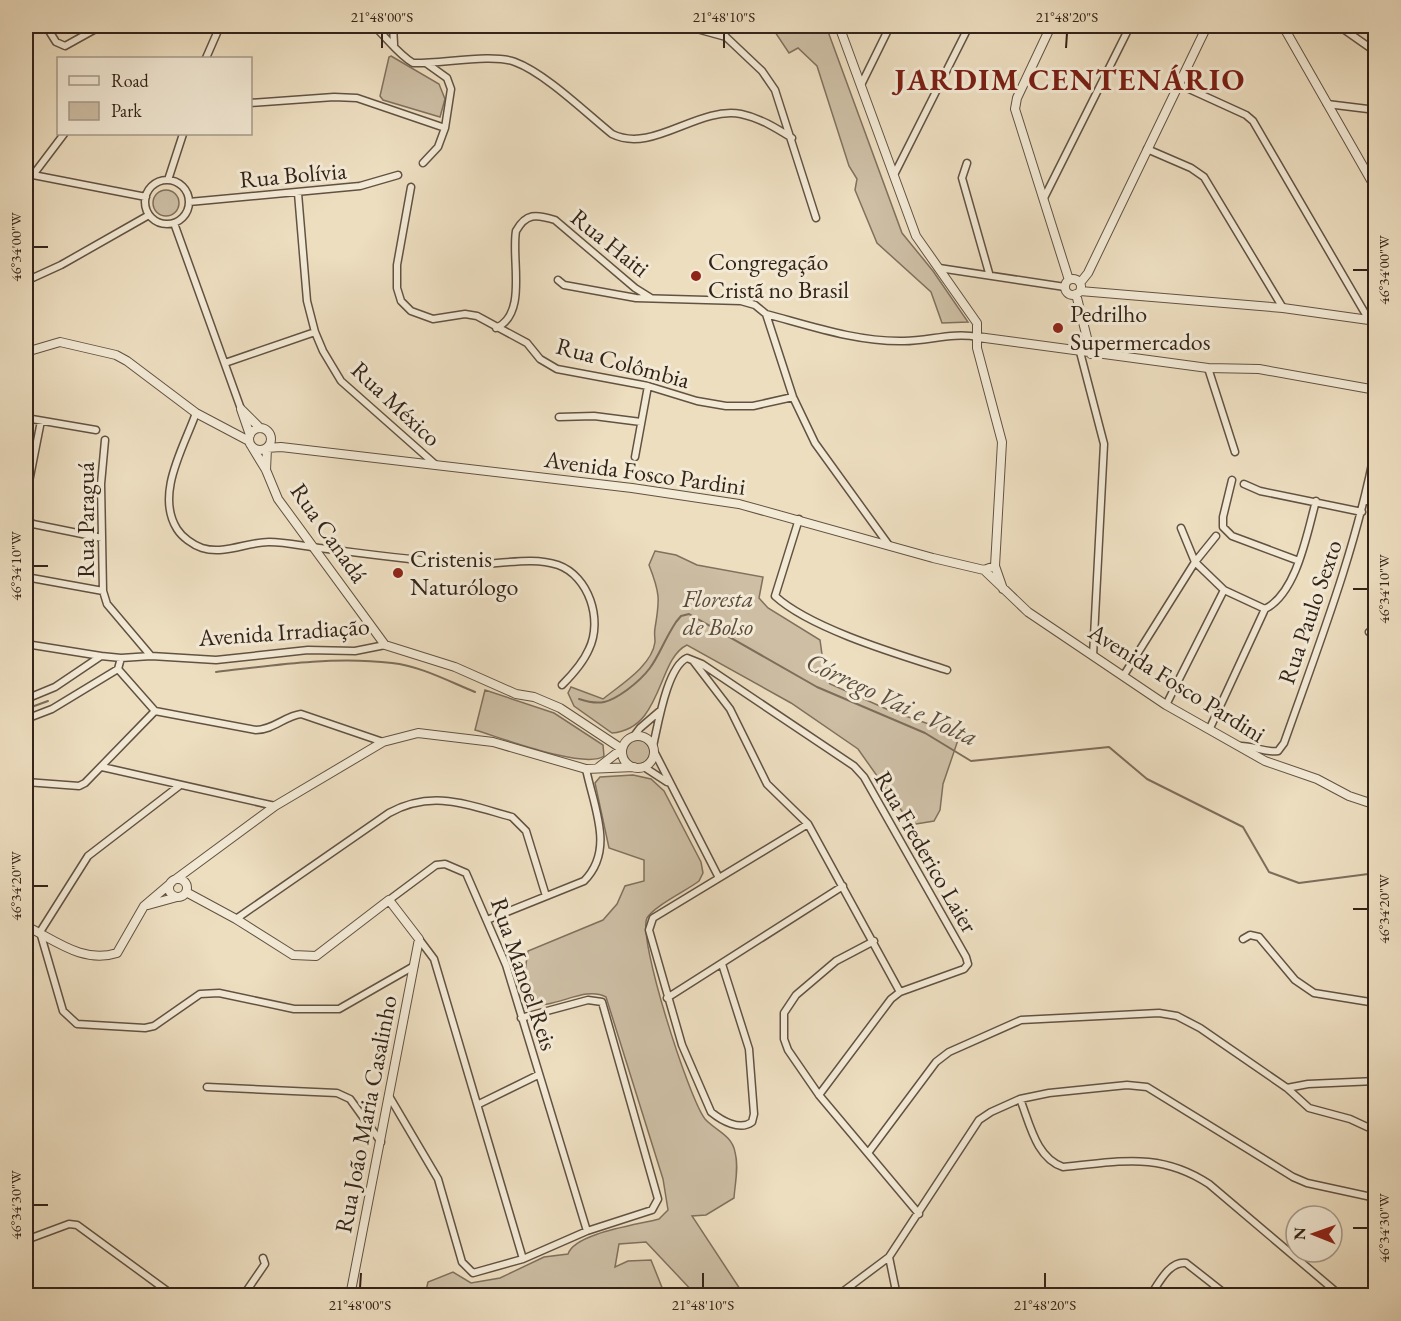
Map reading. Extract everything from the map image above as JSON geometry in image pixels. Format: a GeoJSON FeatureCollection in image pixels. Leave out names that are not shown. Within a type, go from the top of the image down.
{"type":"FeatureCollection","features":[{"type":"Feature","properties":{"kind":"street"},"geometry":{"type":"LineString","coordinates":[[46,26],[56,42],[65,46],[101,26]]}},
{"type":"Feature","properties":{"kind":"street"},"geometry":{"type":"LineString","coordinates":[[206,57],[220,26]]}},
{"type":"Feature","properties":{"kind":"street"},"geometry":{"type":"LineString","coordinates":[[374,26],[394,44],[402,57],[413,63],[500,59],[515,61],[539,75],[621,139],[637,140],[717,114],[740,114],[759,119],[792,138]]}},
{"type":"Feature","properties":{"kind":"street"},"geometry":{"type":"LineString","coordinates":[[393,26],[394,44]]}},
{"type":"Feature","properties":{"kind":"street"},"geometry":{"type":"LineString","coordinates":[[686,26],[726,37]]}},
{"type":"Feature","properties":{"kind":"street"},"geometry":{"type":"LineString","coordinates":[[719,26],[726,37],[753,62],[775,90],[816,218]]}},
{"type":"Feature","properties":{"kind":"street"},"geometry":{"type":"LineString","coordinates":[[839,26],[895,173],[916,236],[977,322],[977,348],[1002,442],[995,566],[1003,589]]}},
{"type":"Feature","properties":{"kind":"street"},"geometry":{"type":"LineString","coordinates":[[861,85],[890,26]]}},
{"type":"Feature","properties":{"kind":"street"},"geometry":{"type":"LineString","coordinates":[[895,173],[969,26]]}},
{"type":"Feature","properties":{"kind":"street"},"geometry":{"type":"LineString","coordinates":[[1051,26],[1017,98],[1016,109],[1044,198],[1069,294],[1079,289],[1283,308],[1372,320]]}},
{"type":"Feature","properties":{"kind":"street"},"geometry":{"type":"LineString","coordinates":[[1044,198],[1130,26]]}},
{"type":"Feature","properties":{"kind":"street"},"geometry":{"type":"LineString","coordinates":[[1079,289],[1207,26]]}},
{"type":"Feature","properties":{"kind":"street"},"geometry":{"type":"LineString","coordinates":[[1283,26],[1373,180],[1376,189]]}},
{"type":"Feature","properties":{"kind":"street"},"geometry":{"type":"LineString","coordinates":[[1339,26],[1376,52]]}},
{"type":"Feature","properties":{"kind":"street"},"geometry":{"type":"LineString","coordinates":[[423,163],[438,147],[445,128],[451,89],[447,78],[426,63]]}},
{"type":"Feature","properties":{"kind":"street"},"geometry":{"type":"LineString","coordinates":[[1178,84],[1246,115],[1253,121],[1372,320]]}},
{"type":"Feature","properties":{"kind":"street"},"geometry":{"type":"LineString","coordinates":[[252,103],[334,97],[357,98],[445,128]]}},
{"type":"Feature","properties":{"kind":"street"},"geometry":{"type":"LineString","coordinates":[[1327,104],[1376,110]]}},
{"type":"Feature","properties":{"kind":"street"},"geometry":{"type":"LineString","coordinates":[[26,180],[33,175],[63,135]]}},
{"type":"Feature","properties":{"kind":"street"},"geometry":{"type":"LineString","coordinates":[[168,180],[183,135]]}},
{"type":"Feature","properties":{"kind":"street"},"geometry":{"type":"LineString","coordinates":[[1147,148],[1191,168],[1204,177],[1283,308]]}},
{"type":"Feature","properties":{"kind":"street"},"geometry":{"type":"LineString","coordinates":[[26,160],[33,175]]}},
{"type":"Feature","properties":{"kind":"street"},"geometry":{"type":"LineString","coordinates":[[967,164],[962,178],[989,273]]}},
{"type":"Feature","properties":{"kind":"street"},"geometry":{"type":"LineString","coordinates":[[33,175],[146,197]]}},
{"type":"Feature","properties":{"kind":"street","name":"Rua Bolívia"},"geometry":{"type":"LineString","coordinates":[[189,202],[360,186],[398,175]]}},
{"type":"Feature","properties":{"kind":"street"},"geometry":{"type":"LineString","coordinates":[[168,180],[181,185],[189,202],[185,215],[174,223],[160,223],[149,215],[146,197],[157,183],[168,180]]}},
{"type":"Feature","properties":{"kind":"street","name":"Rua Colômbia"},"geometry":{"type":"LineString","coordinates":[[411,187],[397,265],[396,288],[401,301],[411,311],[422,316],[443,320],[465,314],[477,316],[527,343],[540,359],[557,369],[648,386],[697,401],[726,406],[753,406],[793,397]]}},
{"type":"Feature","properties":{"kind":"street","name":"Rua México"},"geometry":{"type":"LineString","coordinates":[[298,193],[307,301],[315,332],[340,381],[436,465]]}},
{"type":"Feature","properties":{"kind":"street"},"geometry":{"type":"LineString","coordinates":[[26,281],[61,265],[149,215]]}},
{"type":"Feature","properties":{"kind":"street","name":"Rua Haiti"},"geometry":{"type":"LineString","coordinates":[[496,328],[505,324],[515,310],[514,242],[516,231],[522,220],[530,215],[540,215],[555,220],[635,288],[651,298]]}},
{"type":"Feature","properties":{"kind":"street"},"geometry":{"type":"LineString","coordinates":[[174,223],[241,409],[260,428],[271,435],[281,447]]}},
{"type":"Feature","properties":{"kind":"street"},"geometry":{"type":"LineString","coordinates":[[939,268],[1067,283],[1074,279],[1079,289],[1091,354]]}},
{"type":"Feature","properties":{"kind":"street"},"geometry":{"type":"LineString","coordinates":[[558,280],[564,285],[636,298],[741,301],[754,305],[766,314],[880,340],[930,340],[959,334],[1091,354],[1208,368],[1259,369],[1376,390]]}},
{"type":"Feature","properties":{"kind":"street"},"geometry":{"type":"LineString","coordinates":[[766,314],[793,397],[815,442],[888,544]]}},
{"type":"Feature","properties":{"kind":"street"},"geometry":{"type":"LineString","coordinates":[[225,363],[315,332]]}},
{"type":"Feature","properties":{"kind":"street"},"geometry":{"type":"LineString","coordinates":[[26,352],[60,342],[116,355],[128,361],[196,413],[251,441],[258,450],[267,448]]}},
{"type":"Feature","properties":{"kind":"street"},"geometry":{"type":"LineString","coordinates":[[1080,352],[1104,444],[1093,656]]}},
{"type":"Feature","properties":{"kind":"street"},"geometry":{"type":"LineString","coordinates":[[1208,368],[1235,452]]}},
{"type":"Feature","properties":{"kind":"street"},"geometry":{"type":"LineString","coordinates":[[634,457],[648,386]]}},
{"type":"Feature","properties":{"kind":"street","name":"Rua Canadá"},"geometry":{"type":"LineString","coordinates":[[241,409],[251,441],[278,499],[311,547],[386,645]]}},
{"type":"Feature","properties":{"kind":"street"},"geometry":{"type":"LineString","coordinates":[[196,413],[169,489],[171,516],[178,530],[202,548],[214,550],[268,542],[473,564],[540,561],[568,571],[586,589],[594,617],[594,631],[591,647],[582,662],[562,685]]}},
{"type":"Feature","properties":{"kind":"street"},"geometry":{"type":"LineString","coordinates":[[559,417],[594,416],[641,422]]}},
{"type":"Feature","properties":{"kind":"street","name":"Rua Paraguá"},"geometry":{"type":"LineString","coordinates":[[26,418],[96,430]]}},
{"type":"Feature","properties":{"kind":"street"},"geometry":{"type":"LineString","coordinates":[[26,497],[41,421]]}},
{"type":"Feature","properties":{"kind":"street"},"geometry":{"type":"LineString","coordinates":[[251,441],[260,428]]}},
{"type":"Feature","properties":{"kind":"street"},"geometry":{"type":"LineString","coordinates":[[266,470],[267,448],[271,442],[271,435]]}},
{"type":"Feature","properties":{"kind":"street","name":"Rua Paraguá"},"geometry":{"type":"LineString","coordinates":[[105,440],[101,484],[104,591],[107,604],[151,656]]}},
{"type":"Feature","properties":{"kind":"street","name":"Rua Paulo Sexto"},"geometry":{"type":"LineString","coordinates":[[1241,746],[1251,746],[1272,752],[1278,751],[1284,743],[1349,560],[1365,499],[1375,445]]}},
{"type":"Feature","properties":{"kind":"street","name":"Avenida Fosco Pardini"},"geometry":{"type":"LineString","coordinates":[[267,448],[281,447],[436,465],[653,491],[739,504],[984,570],[1028,612],[1166,705],[1265,760],[1317,779],[1349,796],[1376,805]]}},
{"type":"Feature","properties":{"kind":"street"},"geometry":{"type":"LineString","coordinates":[[1232,480],[1223,517],[1223,527],[1232,536],[1299,561]]}},
{"type":"Feature","properties":{"kind":"street"},"geometry":{"type":"LineString","coordinates":[[1244,484],[1260,490],[1362,512]]}},
{"type":"Feature","properties":{"kind":"street"},"geometry":{"type":"LineString","coordinates":[[1365,499],[1376,507]]}},
{"type":"Feature","properties":{"kind":"street"},"geometry":{"type":"LineString","coordinates":[[1210,728],[1265,609],[1273,605],[1284,592],[1299,561],[1316,501]]}},
{"type":"Feature","properties":{"kind":"street"},"geometry":{"type":"LineString","coordinates":[[26,519],[33,524],[102,538]]}},
{"type":"Feature","properties":{"kind":"street"},"geometry":{"type":"LineString","coordinates":[[800,519],[775,596],[798,612],[882,649],[947,669]]}},
{"type":"Feature","properties":{"kind":"street"},"geometry":{"type":"LineString","coordinates":[[1181,528],[1195,562],[1224,590],[1265,609]]}},
{"type":"Feature","properties":{"kind":"street"},"geometry":{"type":"LineString","coordinates":[[1124,675],[1195,562],[1216,536]]}},
{"type":"Feature","properties":{"kind":"street"},"geometry":{"type":"LineString","coordinates":[[984,570],[995,566]]}},
{"type":"Feature","properties":{"kind":"street"},"geometry":{"type":"LineString","coordinates":[[26,577],[104,591]]}},
{"type":"Feature","properties":{"kind":"street"},"geometry":{"type":"LineString","coordinates":[[1166,705],[1224,590]]}},
{"type":"Feature","properties":{"kind":"street","name":"Avenida Irradiação"},"geometry":{"type":"LineString","coordinates":[[26,644],[121,658],[151,656],[216,660],[308,650],[355,651],[386,645],[455,668],[516,694],[534,697],[560,708],[610,740],[624,745]]}},
{"type":"Feature","properties":{"kind":"street"},"geometry":{"type":"LineString","coordinates":[[26,699],[55,687],[101,656]]}},
{"type":"Feature","properties":{"kind":"street"},"geometry":{"type":"LineString","coordinates":[[26,719],[52,710],[118,669],[121,658]]}},
{"type":"Feature","properties":{"kind":"street"},"geometry":{"type":"LineString","coordinates":[[644,767],[651,761],[661,710],[679,664],[687,658],[693,662],[730,709],[766,784],[808,824],[874,941],[900,992],[891,999],[819,1095]]}},
{"type":"Feature","properties":{"kind":"street","name":"Rua Frederico Laier"},"geometry":{"type":"LineString","coordinates":[[693,662],[702,663],[854,766],[864,777],[968,964],[964,969],[900,992]]}},
{"type":"Feature","properties":{"kind":"street"},"geometry":{"type":"LineString","coordinates":[[118,669],[155,711],[256,730],[266,730],[293,715],[301,714],[383,742]]}},
{"type":"Feature","properties":{"kind":"street"},"geometry":{"type":"LineString","coordinates":[[599,767],[661,710]]}},
{"type":"Feature","properties":{"kind":"street"},"geometry":{"type":"LineString","coordinates":[[26,782],[79,786],[102,767],[155,711]]}},
{"type":"Feature","properties":{"kind":"street"},"geometry":{"type":"LineString","coordinates":[[26,926],[85,956],[103,957],[117,953],[144,906],[275,806],[383,742],[418,734],[493,742],[586,769],[644,767],[668,782]]}},
{"type":"Feature","properties":{"kind":"street"},"geometry":{"type":"LineString","coordinates":[[634,736],[648,739],[654,749],[668,782],[719,878]]}},
{"type":"Feature","properties":{"kind":"street"},"geometry":{"type":"LineString","coordinates":[[624,745],[623,758],[634,767]]}},
{"type":"Feature","properties":{"kind":"street"},"geometry":{"type":"LineString","coordinates":[[102,767],[178,786],[275,806]]}},
{"type":"Feature","properties":{"kind":"street"},"geometry":{"type":"LineString","coordinates":[[487,920],[584,881],[595,869],[602,846],[586,769]]}},
{"type":"Feature","properties":{"kind":"street"},"geometry":{"type":"LineString","coordinates":[[178,786],[101,843],[88,856],[40,932],[63,1011],[77,1024],[145,1028],[154,1026],[200,994],[219,993],[294,1010],[339,1008],[415,966]]}},
{"type":"Feature","properties":{"kind":"street"},"geometry":{"type":"LineString","coordinates":[[236,919],[389,813],[405,804],[423,799],[449,800],[512,817],[520,822],[526,831],[546,896]]}},
{"type":"Feature","properties":{"kind":"street"},"geometry":{"type":"LineString","coordinates":[[722,964],[749,1049],[754,1114],[752,1122],[747,1125],[728,1122],[711,1112],[682,1046],[649,930],[650,923],[653,918],[808,824]]}},
{"type":"Feature","properties":{"kind":"street","name":"Rua Manoel Reis"},"geometry":{"type":"LineString","coordinates":[[186,892],[236,919],[293,956],[316,956],[436,865],[445,864],[466,873],[506,965],[538,1076],[588,1231]]}},
{"type":"Feature","properties":{"kind":"street"},"geometry":{"type":"LineString","coordinates":[[144,906],[177,897],[186,892],[184,881],[174,881]]}},
{"type":"Feature","properties":{"kind":"street"},"geometry":{"type":"LineString","coordinates":[[174,881],[170,891],[177,897]]}},
{"type":"Feature","properties":{"kind":"street"},"geometry":{"type":"LineString","coordinates":[[667,998],[843,886]]}},
{"type":"Feature","properties":{"kind":"street"},"geometry":{"type":"LineString","coordinates":[[388,900],[434,959],[479,1104],[523,1259]]}},
{"type":"Feature","properties":{"kind":"street"},"geometry":{"type":"LineString","coordinates":[[1243,939],[1250,934],[1258,937],[1294,980],[1314,993],[1376,1004]]}},
{"type":"Feature","properties":{"kind":"street","name":"Rua João Maria Casalinho"},"geometry":{"type":"LineString","coordinates":[[350,1296],[419,939]]}},
{"type":"Feature","properties":{"kind":"street"},"geometry":{"type":"LineString","coordinates":[[874,941],[836,961],[796,995],[784,1013],[782,1023],[788,1050],[819,1095],[919,1214]]}},
{"type":"Feature","properties":{"kind":"street"},"geometry":{"type":"LineString","coordinates":[[389,1096],[438,1179],[462,1262],[473,1273],[523,1259],[588,1231],[652,1210],[658,1199],[604,1006],[597,1000],[588,1000],[521,1018]]}},
{"type":"Feature","properties":{"kind":"street"},"geometry":{"type":"LineString","coordinates":[[868,1153],[936,1062],[949,1052],[1021,1020],[1142,1012],[1178,1016],[1200,1028],[1287,1088],[1309,1108],[1350,1119],[1376,1131]]}},
{"type":"Feature","properties":{"kind":"street"},"geometry":{"type":"LineString","coordinates":[[479,1104],[538,1076]]}},
{"type":"Feature","properties":{"kind":"street"},"geometry":{"type":"LineString","coordinates":[[1287,1088],[1308,1084],[1376,1081]]}},
{"type":"Feature","properties":{"kind":"street"},"geometry":{"type":"LineString","coordinates":[[837,1296],[890,1257],[979,1120],[1020,1099],[1049,1093],[1127,1085],[1147,1087],[1307,1184],[1376,1197]]}},
{"type":"Feature","properties":{"kind":"street"},"geometry":{"type":"LineString","coordinates":[[207,1087],[337,1093],[350,1099],[381,1142]]}},
{"type":"Feature","properties":{"kind":"street"},"geometry":{"type":"LineString","coordinates":[[1020,1099],[1043,1154],[1051,1163],[1064,1167],[1158,1161],[1190,1171],[1209,1184],[1338,1295]]}},
{"type":"Feature","properties":{"kind":"street"},"geometry":{"type":"LineString","coordinates":[[26,1240],[69,1224],[77,1225],[174,1296]]}},
{"type":"Feature","properties":{"kind":"street"},"geometry":{"type":"LineString","coordinates":[[890,1257],[897,1296]]}},
{"type":"Feature","properties":{"kind":"street"},"geometry":{"type":"LineString","coordinates":[[243,1296],[265,1264],[263,1258]]}},
{"type":"Feature","properties":{"kind":"street"},"geometry":{"type":"LineString","coordinates":[[1150,1296],[1172,1266],[1181,1262],[1186,1263],[1228,1296]]}},
{"type":"Feature","properties":{"kind":"green space"},"geometry":{"type":"Polygon","coordinates":[[[771,26],[826,26],[902,233],[933,271],[968,322],[942,323],[931,292],[877,243],[855,190],[857,179],[849,166],[817,66],[798,48],[789,53],[771,26]]]}},
{"type":"Feature","properties":{"kind":"green space"},"geometry":{"type":"Polygon","coordinates":[[[391,56],[439,84],[445,99],[440,117],[383,100],[380,96],[391,56]]]}},
{"type":"Feature","properties":{"kind":"green space"},"geometry":{"type":"Polygon","coordinates":[[[166,190],[175,194],[179,203],[175,212],[166,216],[157,212],[153,203],[157,194],[166,190]]]}},
{"type":"Feature","properties":{"kind":"green space","name":"Floresta de Bolso"},"geometry":{"type":"Polygon","coordinates":[[[655,551],[676,555],[697,565],[763,577],[759,598],[768,608],[820,640],[825,676],[830,684],[891,711],[958,734],[943,784],[940,810],[934,821],[916,824],[906,817],[858,749],[791,703],[687,645],[677,653],[670,664],[650,707],[641,720],[629,729],[612,733],[574,706],[568,693],[571,687],[603,699],[642,667],[653,651],[658,596],[649,565],[655,551]]]}},
{"type":"Feature","properties":{"kind":"green space"},"geometry":{"type":"Polygon","coordinates":[[[485,690],[554,713],[603,745],[604,756],[579,759],[561,756],[475,730],[485,690]]]}},
{"type":"Feature","properties":{"kind":"green space"},"geometry":{"type":"Polygon","coordinates":[[[638,740],[646,744],[650,752],[646,760],[638,764],[630,760],[626,752],[630,744],[638,740]]]}},
{"type":"Feature","properties":{"kind":"green space"},"geometry":{"type":"Polygon","coordinates":[[[633,775],[651,779],[664,791],[701,862],[703,873],[699,881],[651,913],[647,918],[646,931],[666,1018],[688,1082],[705,1119],[731,1141],[735,1152],[737,1169],[734,1198],[706,1215],[692,1216],[742,1292],[741,1295],[696,1295],[646,1242],[619,1244],[615,1267],[628,1261],[651,1260],[665,1295],[425,1295],[428,1282],[453,1272],[471,1283],[500,1278],[544,1257],[568,1254],[573,1247],[594,1235],[659,1219],[668,1210],[663,1179],[606,997],[588,994],[539,1005],[530,1003],[523,984],[528,951],[603,920],[617,904],[625,886],[644,881],[644,860],[609,848],[595,783],[600,777],[633,775]]]}},
{"type":"Feature","properties":{"kind":"waterway","name":"Córrego Vai e Volta"},"geometry":{"type":"LineString","coordinates":[[579,699],[599,703],[615,698],[627,690],[651,666],[676,622],[681,616],[689,614],[817,687],[925,733],[971,761],[1109,747],[1147,779],[1243,827],[1269,872],[1299,883],[1376,873]]}},
{"type":"Feature","properties":{"kind":"waterway"},"geometry":{"type":"LineString","coordinates":[[216,672],[304,662],[370,661],[413,667],[475,692]]}},
{"type":"Feature","properties":{"kind":"waterway"},"geometry":{"type":"LineString","coordinates":[[26,709],[48,701]]}},
{"type":"Feature","properties":{"kind":"place","name":"Congregação Cristã no Brasil"},"geometry":{"type":"Point","coordinates":[696,276]}},
{"type":"Feature","properties":{"kind":"place","name":"Pedrilho Supermercados"},"geometry":{"type":"Point","coordinates":[1058,328]}},
{"type":"Feature","properties":{"kind":"place","name":"Cristenis Naturólogo"},"geometry":{"type":"Point","coordinates":[398,573]}},
{"type":"Feature","properties":{"kind":"district","name":"JARDIM CENTENÁRIO"},"geometry":{"type":"Point","coordinates":[1070,80]}}]}
